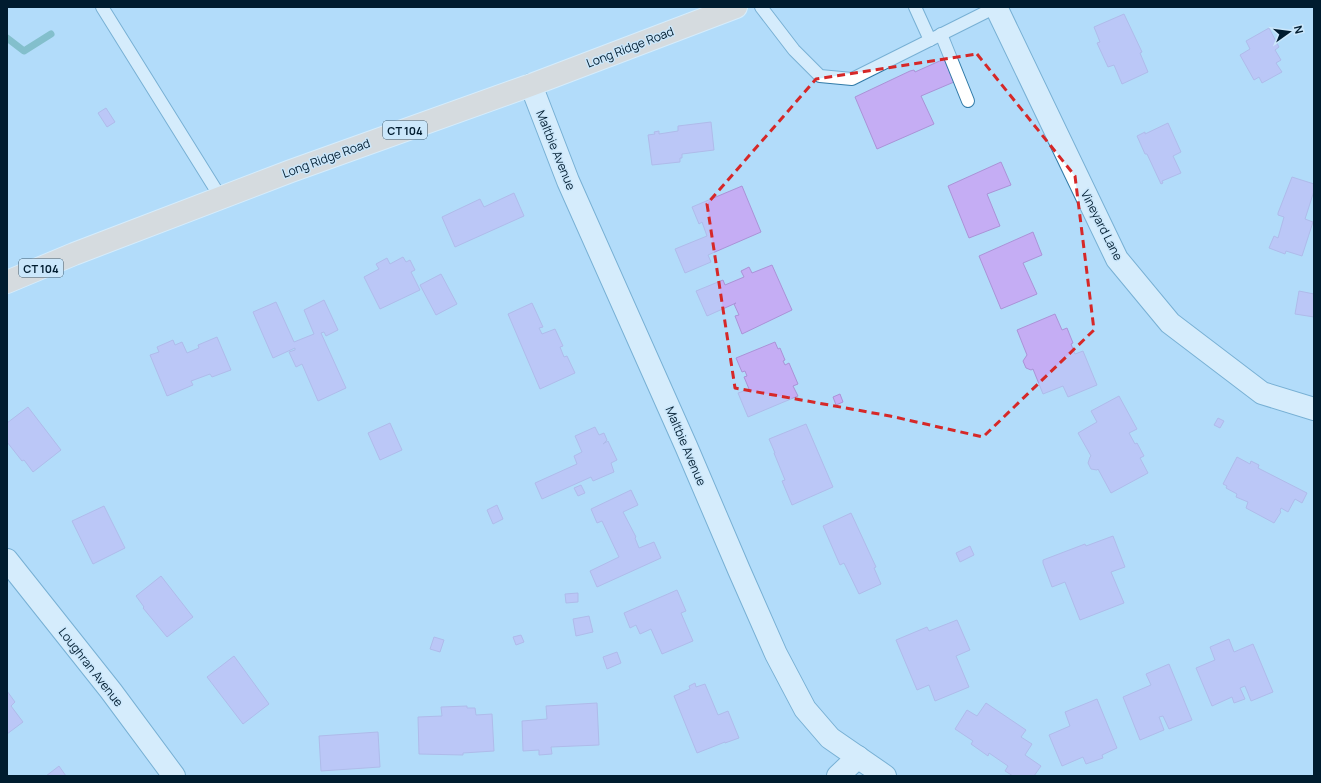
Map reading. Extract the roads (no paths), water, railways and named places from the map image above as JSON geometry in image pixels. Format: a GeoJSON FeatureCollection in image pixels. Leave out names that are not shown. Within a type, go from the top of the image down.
{"type":"FeatureCollection","features":[{"type":"Feature","properties":{"kind":"main road","name":"Long Ridge Road"},"geometry":{"type":"LineString","coordinates":[[7,282],[74,254],[299,168],[531,85],[736,7]]}},
{"type":"Feature","properties":{"kind":"street","name":"Vineyard Lane"},"geometry":{"type":"LineString","coordinates":[[996,7],[1117,258],[1170,323],[1262,393],[1314,409]]}},
{"type":"Feature","properties":{"kind":"street","name":"Maltbie Avenue"},"geometry":{"type":"LineString","coordinates":[[531,85],[568,181],[686,446],[776,654],[805,709],[830,738],[885,776]]}},
{"type":"Feature","properties":{"kind":"street","name":"Loughran Avenue"},"geometry":{"type":"LineString","coordinates":[[7,560],[111,691],[174,776]]}},
{"type":"Feature","properties":{"kind":"street"},"geometry":{"type":"LineString","coordinates":[[838,776],[858,757]]}},
{"type":"Feature","properties":{"kind":"lane"},"geometry":{"type":"LineString","coordinates":[[102,7],[221,198]]}},
{"type":"Feature","properties":{"kind":"lane"},"geometry":{"type":"LineString","coordinates":[[761,7],[794,50],[820,76],[852,79],[996,7]]}},
{"type":"Feature","properties":{"kind":"lane"},"geometry":{"type":"LineString","coordinates":[[915,7],[930,40]]}},
{"type":"Feature","properties":{"kind":"lane"},"geometry":{"type":"LineString","coordinates":[[941,34],[968,101]]}},
{"type":"Feature","properties":{"kind":"waterway"},"geometry":{"type":"LineString","coordinates":[[7,38],[24,51],[51,34]]}}]}
